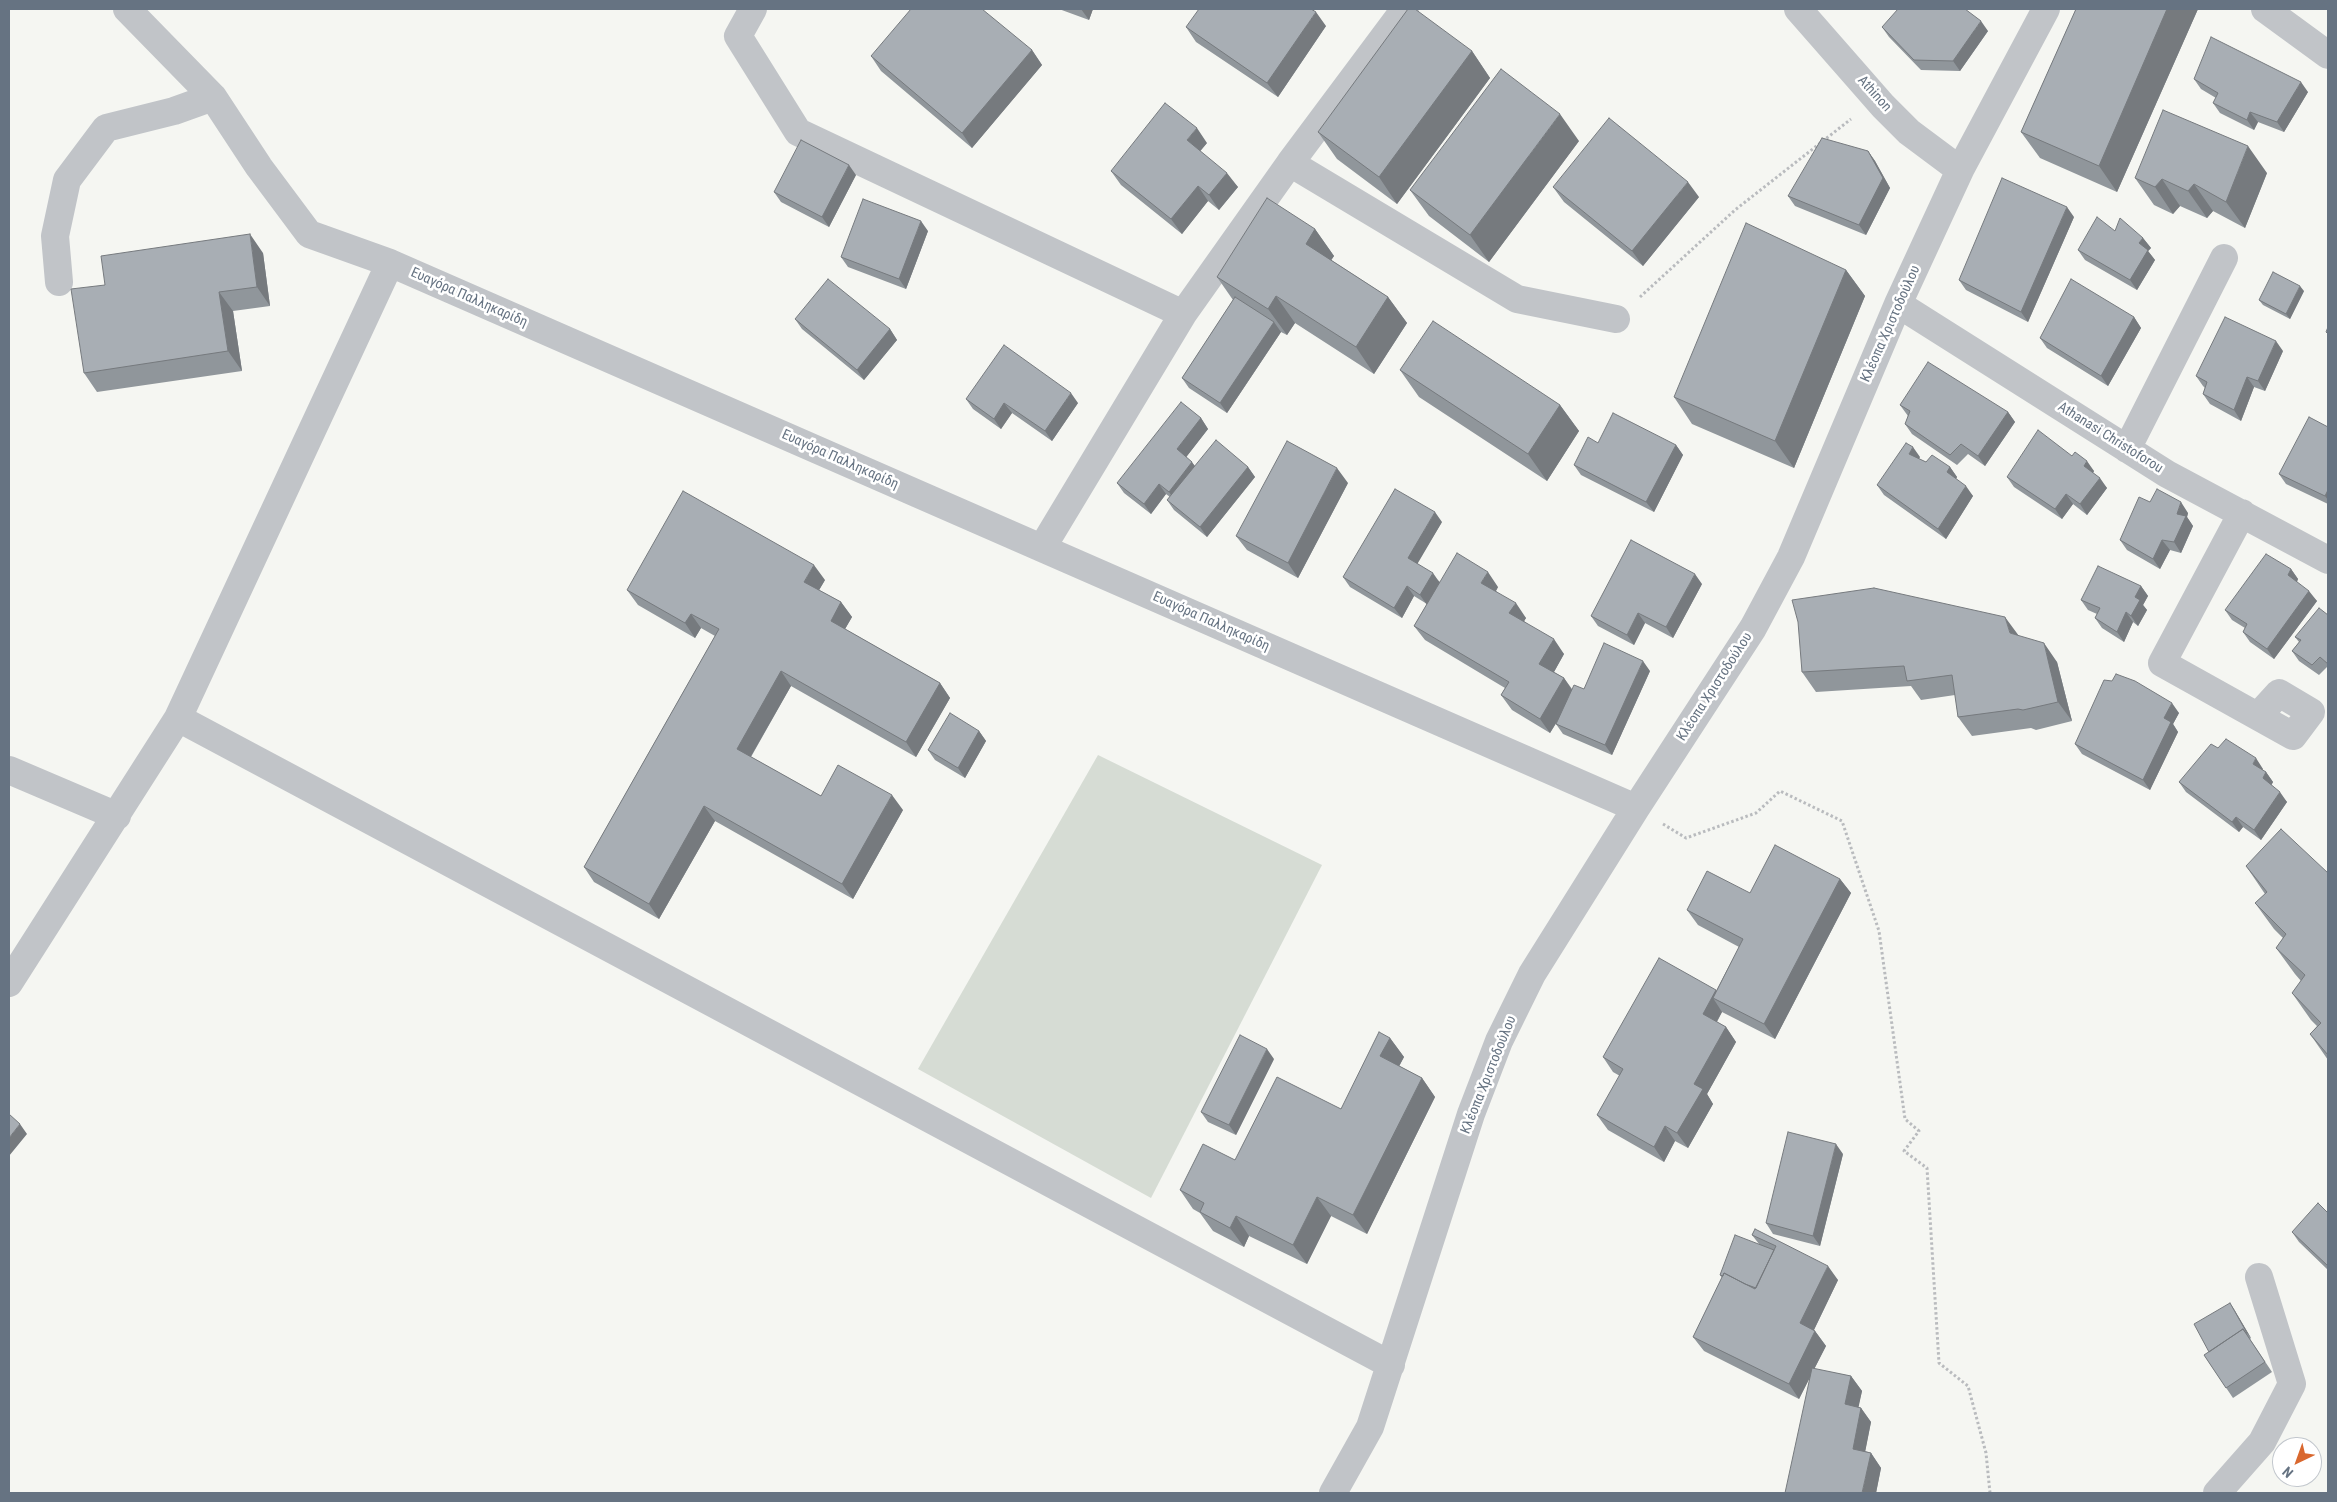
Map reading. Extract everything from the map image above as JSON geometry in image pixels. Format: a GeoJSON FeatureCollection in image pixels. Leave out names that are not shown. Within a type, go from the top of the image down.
{"type":"FeatureCollection","features":[{"type":"Feature","properties":{"kind":"street","name":"Ευαγόρα Παλληκαρίδη"},"geometry":{"type":"LineString","coordinates":[[127,9],[212,97],[259,167],[308,234],[390,263],[1636,808]]}},
{"type":"Feature","properties":{"kind":"street"},"geometry":{"type":"LineString","coordinates":[[753,9],[738,36],[798,132],[1183,314]]}},
{"type":"Feature","properties":{"kind":"street"},"geometry":{"type":"LineString","coordinates":[[1042,548],[1183,314],[1290,163],[1404,9]]}},
{"type":"Feature","properties":{"kind":"street","name":"Athinon"},"geometry":{"type":"LineString","coordinates":[[1798,9],[1877,98],[1916,137],[1960,170]]}},
{"type":"Feature","properties":{"kind":"street","name":"Κλέοπα Χριστοδούλου"},"geometry":{"type":"LineString","coordinates":[[1333,1493],[1370,1427],[1471,1114],[1499,1041],[1532,974],[1636,808],[1753,628],[1791,558],[1898,304],[1960,170],[2046,9]]}},
{"type":"Feature","properties":{"kind":"street"},"geometry":{"type":"LineString","coordinates":[[2265,9],[2328,55]]}},
{"type":"Feature","properties":{"kind":"street"},"geometry":{"type":"LineString","coordinates":[[59,282],[55,236],[67,180],[106,128],[174,111],[212,97]]}},
{"type":"Feature","properties":{"kind":"street"},"geometry":{"type":"LineString","coordinates":[[1290,163],[1517,299],[1616,319]]}},
{"type":"Feature","properties":{"kind":"street"},"geometry":{"type":"LineString","coordinates":[[2126,449],[2224,258]]}},
{"type":"Feature","properties":{"kind":"street"},"geometry":{"type":"LineString","coordinates":[[9,983],[178,718],[390,263]]}},
{"type":"Feature","properties":{"kind":"street","name":"Athanasi Christoforou"},"geometry":{"type":"LineString","coordinates":[[1898,304],[2167,474],[2328,560]]}},
{"type":"Feature","properties":{"kind":"street"},"geometry":{"type":"LineString","coordinates":[[2242,513],[2162,663],[2258,716]]}},
{"type":"Feature","properties":{"kind":"street"},"geometry":{"type":"LineString","coordinates":[[178,718],[1391,1365]]}},
{"type":"Feature","properties":{"kind":"street"},"geometry":{"type":"LineString","coordinates":[[9,770],[117,816]]}},
{"type":"Feature","properties":{"kind":"street"},"geometry":{"type":"LineString","coordinates":[[2218,1493],[2262,1442],[2292,1384],[2259,1278]]}},
{"type":"Feature","properties":{"kind":"path"},"geometry":{"type":"LineString","coordinates":[[1616,319],[1735,210],[1877,98]]}},
{"type":"Feature","properties":{"kind":"path"},"geometry":{"type":"LineString","coordinates":[[1636,808],[1686,838],[1756,813],[1780,791],[1842,821],[1878,931],[1905,1118],[1919,1131],[1904,1152],[1927,1168],[1939,1362],[1968,1386],[1986,1453],[1990,1493]]}},
{"type":"Feature","properties":{"kind":"shaded area"},"geometry":{"type":"Polygon","coordinates":[[[1098,755],[1322,865],[1151,1198],[918,1069],[1098,755]]]}},
{"type":"Feature","properties":{"kind":"building"},"geometry":{"type":"Polygon","coordinates":[[[911,9],[982,9],[1032,50],[962,133],[871,56],[911,9]]]}},
{"type":"Feature","properties":{"kind":"building"},"geometry":{"type":"Polygon","coordinates":[[[1199,9],[1311,9],[1316,12],[1267,83],[1186,27],[1199,9]]]}},
{"type":"Feature","properties":{"kind":"building"},"geometry":{"type":"Polygon","coordinates":[[[1408,9],[1415,9],[1472,51],[1379,177],[1318,132],[1408,9]]]}},
{"type":"Feature","properties":{"kind":"building"},"geometry":{"type":"Polygon","coordinates":[[[1898,9],[1965,9],[1981,21],[1953,61],[1914,60],[1882,27],[1898,9]]]}},
{"type":"Feature","properties":{"kind":"building"},"geometry":{"type":"Polygon","coordinates":[[[2076,9],[2167,9],[2099,166],[2021,132],[2076,9]]]}},
{"type":"Feature","properties":{"kind":"building"},"geometry":{"type":"Polygon","coordinates":[[[2211,37],[2301,82],[2277,122],[2250,112],[2247,120],[2213,103],[2218,93],[2194,79],[2211,37]]]}},
{"type":"Feature","properties":{"kind":"building"},"geometry":{"type":"Polygon","coordinates":[[[1501,69],[1560,114],[1470,235],[1410,190],[1501,69]]]}},
{"type":"Feature","properties":{"kind":"building"},"geometry":{"type":"Polygon","coordinates":[[[1165,103],[1197,128],[1187,140],[1227,173],[1209,195],[1198,186],[1171,219],[1111,171],[1165,103]]]}},
{"type":"Feature","properties":{"kind":"building"},"geometry":{"type":"Polygon","coordinates":[[[2163,110],[2248,146],[2226,202],[2194,184],[2188,191],[2162,179],[2155,187],[2135,178],[2163,110]]]}},
{"type":"Feature","properties":{"kind":"building"},"geometry":{"type":"Polygon","coordinates":[[[1609,118],[1688,182],[1632,251],[1553,187],[1609,118]]]}},
{"type":"Feature","properties":{"kind":"building"},"geometry":{"type":"Polygon","coordinates":[[[1822,138],[1868,151],[1883,178],[1859,225],[1788,196],[1822,138]]]}},
{"type":"Feature","properties":{"kind":"building"},"geometry":{"type":"Polygon","coordinates":[[[801,140],[849,165],[822,217],[774,192],[801,140]]]}},
{"type":"Feature","properties":{"kind":"building"},"geometry":{"type":"Polygon","coordinates":[[[2002,178],[2067,207],[2021,312],[1959,280],[2002,178]]]}},
{"type":"Feature","properties":{"kind":"building"},"geometry":{"type":"Polygon","coordinates":[[[1267,198],[1315,229],[1306,244],[1388,297],[1356,347],[1276,296],[1268,309],[1217,277],[1267,198]]]}},
{"type":"Feature","properties":{"kind":"building"},"geometry":{"type":"Polygon","coordinates":[[[863,199],[921,221],[899,279],[841,257],[863,199]]]}},
{"type":"Feature","properties":{"kind":"building"},"geometry":{"type":"Polygon","coordinates":[[[2097,217],[2115,231],[2120,218],[2143,238],[2139,243],[2148,250],[2130,280],[2078,250],[2097,217]]]}},
{"type":"Feature","properties":{"kind":"building"},"geometry":{"type":"Polygon","coordinates":[[[1746,223],[1846,270],[1775,441],[1674,397],[1746,223]]]}},
{"type":"Feature","properties":{"kind":"building"},"geometry":{"type":"Polygon","coordinates":[[[250,234],[257,287],[219,292],[228,351],[84,373],[71,289],[105,285],[101,256],[250,234]]]}},
{"type":"Feature","properties":{"kind":"building"},"geometry":{"type":"Polygon","coordinates":[[[2273,272],[2300,286],[2286,314],[2259,300],[2273,272]]]}},
{"type":"Feature","properties":{"kind":"building"},"geometry":{"type":"Polygon","coordinates":[[[828,279],[890,329],[857,370],[795,319],[828,279]]]}},
{"type":"Feature","properties":{"kind":"building"},"geometry":{"type":"Polygon","coordinates":[[[2071,279],[2134,317],[2101,376],[2040,338],[2071,279]]]}},
{"type":"Feature","properties":{"kind":"building"},"geometry":{"type":"Polygon","coordinates":[[[1235,297],[1274,322],[1220,403],[1182,378],[1235,297]]]}},
{"type":"Feature","properties":{"kind":"building"},"geometry":{"type":"Polygon","coordinates":[[[2225,317],[2276,341],[2258,381],[2247,377],[2234,410],[2203,394],[2207,382],[2196,376],[2225,317]]]}},
{"type":"Feature","properties":{"kind":"building"},"geometry":{"type":"Polygon","coordinates":[[[1433,321],[1560,405],[1528,454],[1400,370],[1433,321]]]}},
{"type":"Feature","properties":{"kind":"building"},"geometry":{"type":"Polygon","coordinates":[[[1004,345],[1071,393],[1045,431],[1004,403],[994,419],[966,399],[1004,345]]]}},
{"type":"Feature","properties":{"kind":"building"},"geometry":{"type":"Polygon","coordinates":[[[1928,362],[2008,412],[1978,456],[1961,444],[1950,455],[1905,424],[1910,411],[1900,405],[1928,362]]]}},
{"type":"Feature","properties":{"kind":"building"},"geometry":{"type":"Polygon","coordinates":[[[1181,402],[1201,418],[1177,449],[1192,462],[1169,492],[1159,484],[1144,504],[1117,483],[1181,402]]]}},
{"type":"Feature","properties":{"kind":"building"},"geometry":{"type":"Polygon","coordinates":[[[1613,413],[1676,445],[1646,502],[1574,465],[1588,437],[1598,443],[1613,413]]]}},
{"type":"Feature","properties":{"kind":"building"},"geometry":{"type":"Polygon","coordinates":[[[2309,417],[2328,427],[2328,490],[2325,496],[2279,474],[2309,417]]]}},
{"type":"Feature","properties":{"kind":"building"},"geometry":{"type":"Polygon","coordinates":[[[2038,430],[2072,456],[2075,452],[2087,461],[2084,466],[2100,478],[2080,504],[2066,494],[2055,509],[2007,477],[2038,430]]]}},
{"type":"Feature","properties":{"kind":"building"},"geometry":{"type":"Polygon","coordinates":[[[1216,440],[1248,467],[1200,527],[1167,500],[1216,440]]]}},
{"type":"Feature","properties":{"kind":"building"},"geometry":{"type":"Polygon","coordinates":[[[1287,441],[1337,468],[1288,563],[1236,536],[1287,441]]]}},
{"type":"Feature","properties":{"kind":"building"},"geometry":{"type":"Polygon","coordinates":[[[1906,443],[1913,447],[1909,454],[1926,462],[1932,455],[1950,467],[1947,472],[1966,486],[1938,529],[1877,485],[1906,443]]]}},
{"type":"Feature","properties":{"kind":"building"},"geometry":{"type":"Polygon","coordinates":[[[1395,489],[1435,512],[1408,558],[1433,573],[1420,595],[1407,586],[1394,608],[1343,577],[1395,489]]]}},
{"type":"Feature","properties":{"kind":"building"},"geometry":{"type":"Polygon","coordinates":[[[2157,489],[2181,502],[2177,514],[2186,516],[2174,542],[2162,540],[2153,559],[2120,540],[2139,497],[2150,502],[2157,489]]]}},
{"type":"Feature","properties":{"kind":"building"},"geometry":{"type":"Polygon","coordinates":[[[683,491],[814,565],[804,582],[841,602],[831,621],[940,683],[906,742],[781,671],[737,749],[821,796],[838,765],[892,795],[842,884],[704,806],[649,904],[584,867],[719,629],[691,614],[685,623],[627,590],[683,491]]]}},
{"type":"Feature","properties":{"kind":"building"},"geometry":{"type":"Polygon","coordinates":[[[1631,540],[1695,574],[1666,627],[1638,613],[1627,635],[1591,616],[1631,540]]]}},
{"type":"Feature","properties":{"kind":"building"},"geometry":{"type":"Polygon","coordinates":[[[1457,553],[1488,572],[1481,583],[1516,603],[1509,613],[1554,639],[1539,664],[1564,678],[1540,719],[1501,695],[1509,682],[1414,626],[1457,553]]]}},
{"type":"Feature","properties":{"kind":"building"},"geometry":{"type":"Polygon","coordinates":[[[2266,554],[2291,569],[2288,575],[2309,591],[2267,649],[2243,632],[2247,624],[2225,610],[2266,554]]]}},
{"type":"Feature","properties":{"kind":"building"},"geometry":{"type":"Polygon","coordinates":[[[2098,566],[2141,586],[2135,597],[2140,600],[2131,616],[2126,612],[2117,632],[2095,618],[2100,608],[2081,600],[2098,566]]]}},
{"type":"Feature","properties":{"kind":"building"},"geometry":{"type":"Polygon","coordinates":[[[1874,588],[2005,617],[2010,633],[2044,643],[2058,702],[2023,710],[2018,709],[1958,717],[1952,675],[1907,681],[1904,666],[1802,672],[1798,622],[1792,600],[1874,588]]]}},
{"type":"Feature","properties":{"kind":"building"},"geometry":{"type":"Polygon","coordinates":[[[2319,608],[2328,615],[2328,664],[2320,657],[2312,665],[2292,651],[2301,640],[2295,637],[2319,608]]]}},
{"type":"Feature","properties":{"kind":"building"},"geometry":{"type":"Polygon","coordinates":[[[1604,643],[1643,661],[1605,745],[1556,724],[1574,685],[1584,689],[1604,643]]]}},
{"type":"Feature","properties":{"kind":"building"},"geometry":{"type":"Polygon","coordinates":[[[2116,674],[2135,681],[2172,703],[2164,718],[2171,722],[2143,780],[2075,744],[2104,680],[2112,681],[2116,674]]]}},
{"type":"Feature","properties":{"kind":"building"},"geometry":{"type":"Polygon","coordinates":[[[950,713],[979,731],[958,768],[928,750],[950,713]]]}},
{"type":"Feature","properties":{"kind":"building"},"geometry":{"type":"Polygon","coordinates":[[[2226,739],[2256,758],[2253,764],[2266,772],[2263,778],[2280,792],[2254,830],[2236,817],[2232,822],[2179,782],[2211,744],[2218,748],[2226,739]]]}},
{"type":"Feature","properties":{"kind":"building"},"geometry":{"type":"Polygon","coordinates":[[[2281,829],[2328,873],[2328,1055],[2310,1034],[2321,1023],[2292,993],[2305,975],[2276,948],[2286,934],[2255,903],[2267,892],[2246,866],[2281,829]]]}},
{"type":"Feature","properties":{"kind":"building"},"geometry":{"type":"Polygon","coordinates":[[[1775,845],[1840,879],[1764,1024],[1713,998],[1743,939],[1687,910],[1707,871],[1750,893],[1775,845]]]}},
{"type":"Feature","properties":{"kind":"building"},"geometry":{"type":"Polygon","coordinates":[[[1659,958],[1716,990],[1703,1014],[1726,1027],[1694,1084],[1703,1089],[1677,1133],[1665,1126],[1654,1147],[1597,1115],[1623,1069],[1603,1057],[1659,958]]]}},
{"type":"Feature","properties":{"kind":"building"},"geometry":{"type":"Polygon","coordinates":[[[1379,1032],[1390,1038],[1380,1056],[1422,1078],[1353,1215],[1317,1197],[1293,1245],[1236,1216],[1230,1228],[1200,1212],[1204,1203],[1180,1190],[1203,1144],[1235,1160],[1277,1077],[1341,1109],[1379,1032]]]}},
{"type":"Feature","properties":{"kind":"building"},"geometry":{"type":"Polygon","coordinates":[[[1240,1035],[1267,1049],[1229,1125],[1201,1112],[1240,1035]]]}},
{"type":"Feature","properties":{"kind":"building"},"geometry":{"type":"Polygon","coordinates":[[[9,1114],[20,1124],[9,1138],[9,1114]]]}},
{"type":"Feature","properties":{"kind":"building"},"geometry":{"type":"Polygon","coordinates":[[[1788,1132],[1836,1144],[1813,1236],[1766,1223],[1788,1132]]]}},
{"type":"Feature","properties":{"kind":"building"},"geometry":{"type":"Polygon","coordinates":[[[2318,1203],[2328,1213],[2328,1266],[2292,1232],[2318,1203]]]}},
{"type":"Feature","properties":{"kind":"building"},"geometry":{"type":"Polygon","coordinates":[[[1755,1229],[1828,1266],[1800,1323],[1815,1331],[1789,1384],[1693,1337],[1724,1273],[1755,1289],[1776,1246],[1752,1235],[1755,1229]]]}},
{"type":"Feature","properties":{"kind":"building"},"geometry":{"type":"Polygon","coordinates":[[[1735,1235],[1774,1250],[1756,1288],[1724,1273],[1723,1276],[1720,1275],[1735,1235]]]}},
{"type":"Feature","properties":{"kind":"building"},"geometry":{"type":"Polygon","coordinates":[[[2230,1303],[2247,1333],[2243,1329],[2209,1352],[2194,1324],[2230,1303]]]}},
{"type":"Feature","properties":{"kind":"building"},"geometry":{"type":"Polygon","coordinates":[[[2243,1329],[2265,1362],[2226,1388],[2204,1355],[2243,1329]]]}},
{"type":"Feature","properties":{"kind":"building"},"geometry":{"type":"Polygon","coordinates":[[[1812,1368],[1851,1376],[1845,1404],[1861,1408],[1853,1449],[1871,1453],[1862,1493],[1785,1493],[1812,1368]]]}}]}
